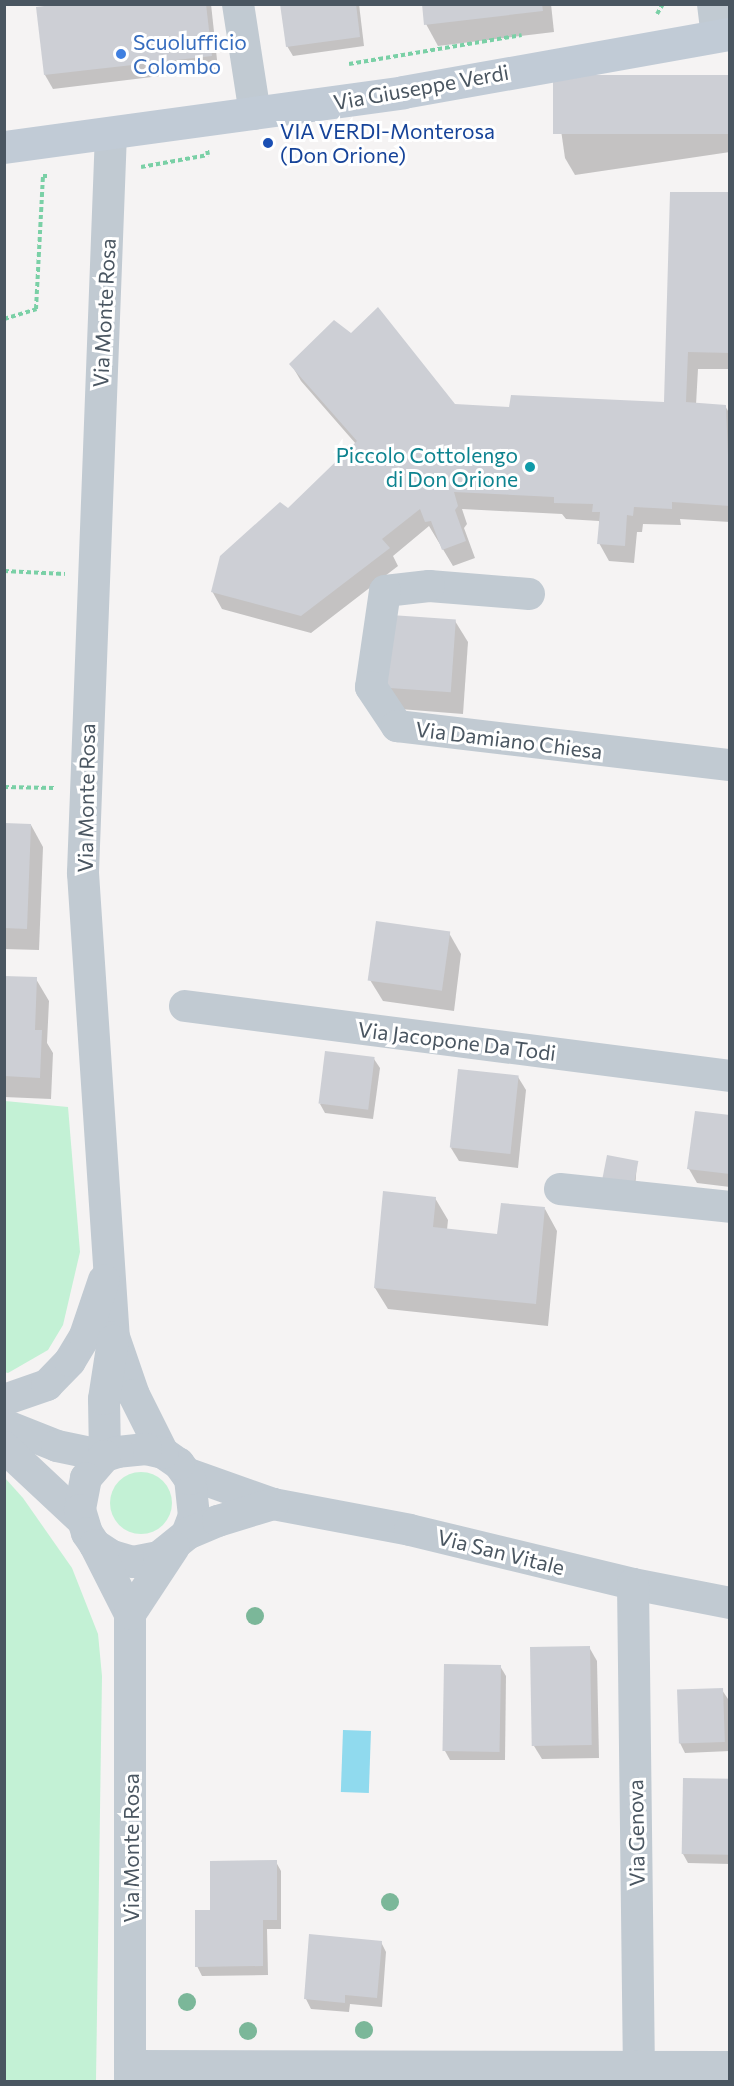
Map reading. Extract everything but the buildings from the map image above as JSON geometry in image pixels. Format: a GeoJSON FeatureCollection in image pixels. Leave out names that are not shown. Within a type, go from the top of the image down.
{"type":"FeatureCollection","features":[{"type":"Feature","properties":{"kind":"street"},"geometry":{"type":"LineString","coordinates":[[238,4],[255,114]]}},
{"type":"Feature","properties":{"kind":"street","name":"Via Giuseppe Verdi"},"geometry":{"type":"LineString","coordinates":[[4,147],[255,114],[720,25]]}},
{"type":"Feature","properties":{"kind":"street","name":"Via Monte Rosa"},"geometry":{"type":"LineString","coordinates":[[111,133],[92,575],[84,873],[111,1244],[114,1337],[134,1395],[175,1463]]}},
{"type":"Feature","properties":{"kind":"street","name":"Via Damiano Chiesa"},"geometry":{"type":"LineString","coordinates":[[529,594],[429,586],[385,591],[371,687],[397,726],[729,765]]}},
{"type":"Feature","properties":{"kind":"street","name":"Via Jacopone Da Todi"},"geometry":{"type":"LineString","coordinates":[[185,1006],[729,1076]]}},
{"type":"Feature","properties":{"kind":"street"},"geometry":{"type":"LineString","coordinates":[[560,1189],[729,1207]]}},
{"type":"Feature","properties":{"kind":"street"},"geometry":{"type":"LineString","coordinates":[[4,1400],[47,1385],[70,1361],[95,1310],[111,1244]]}},
{"type":"Feature","properties":{"kind":"street"},"geometry":{"type":"LineString","coordinates":[[88,1533],[80,1510],[86,1478],[105,1456],[104,1399],[114,1337]]}},
{"type":"Feature","properties":{"kind":"street"},"geometry":{"type":"LineString","coordinates":[[4,1425],[57,1446],[105,1456],[132,1449],[175,1463],[194,1498],[194,1516],[181,1541],[130,1614]]}},
{"type":"Feature","properties":{"kind":"street"},"geometry":{"type":"LineString","coordinates":[[4,1447],[112,1556],[133,1562],[159,1557],[181,1541]]}},
{"type":"Feature","properties":{"kind":"street","name":"Via San Vitale"},"geometry":{"type":"LineString","coordinates":[[175,1463],[273,1504],[410,1530],[633,1584],[729,1603]]}},
{"type":"Feature","properties":{"kind":"street","name":"Via San Vitale"},"geometry":{"type":"LineString","coordinates":[[181,1541],[273,1504]]}},
{"type":"Feature","properties":{"kind":"street","name":"Via Monte Rosa"},"geometry":{"type":"LineString","coordinates":[[88,1533],[130,1614],[130,2074]]}},
{"type":"Feature","properties":{"kind":"street","name":"Via Genova"},"geometry":{"type":"LineString","coordinates":[[633,1584],[639,2075]]}},
{"type":"Feature","properties":{"kind":"street"},"geometry":{"type":"LineString","coordinates":[[130,2074],[639,2075],[729,2067]]}},
{"type":"Feature","properties":{"kind":"path"},"geometry":{"type":"LineString","coordinates":[[645,16],[657,15],[663,4]]}},
{"type":"Feature","properties":{"kind":"path"},"geometry":{"type":"LineString","coordinates":[[342,65],[528,34]]}},
{"type":"Feature","properties":{"kind":"path"},"geometry":{"type":"LineString","coordinates":[[111,170],[208,155]]}},
{"type":"Feature","properties":{"kind":"path"},"geometry":{"type":"LineString","coordinates":[[4,319],[36,309],[43,176]]}},
{"type":"Feature","properties":{"kind":"path"},"geometry":{"type":"LineString","coordinates":[[4,571],[92,575]]}},
{"type":"Feature","properties":{"kind":"path"},"geometry":{"type":"LineString","coordinates":[[4,787],[65,789]]}},
{"type":"Feature","properties":{"kind":"green space"},"geometry":{"type":"Polygon","coordinates":[[[5,1101],[68,1107],[80,1252],[63,1325],[48,1350],[8,1373],[4,1372],[5,1101]]]}},
{"type":"Feature","properties":{"kind":"green space"},"geometry":{"type":"Polygon","coordinates":[[[135,1472],[147,1472],[163,1481],[170,1491],[172,1503],[170,1515],[163,1525],[147,1534],[135,1534],[124,1529],[115,1520],[110,1509],[110,1497],[115,1486],[124,1477],[135,1472]]]}},
{"type":"Feature","properties":{"kind":"green space"},"geometry":{"type":"Polygon","coordinates":[[[5,1478],[23,1498],[72,1568],[98,1634],[102,1676],[96,2081],[5,2081],[5,1478]]]}},
{"type":"Feature","properties":{"kind":"water"},"geometry":{"type":"Polygon","coordinates":[[[343,1730],[371,1731],[369,1793],[341,1792],[343,1730]]]}},
{"type":"Feature","properties":{"kind":"place","name":"Scuolufficio Colombo"},"geometry":{"type":"Point","coordinates":[121,54]}},
{"type":"Feature","properties":{"kind":"place","name":"VIA VERDI-Monterosa (Don Orione)"},"geometry":{"type":"Point","coordinates":[268,143]}},
{"type":"Feature","properties":{"kind":"place","name":"Piccolo Cottolengo di Don Orione"},"geometry":{"type":"Point","coordinates":[530,467]}}]}
